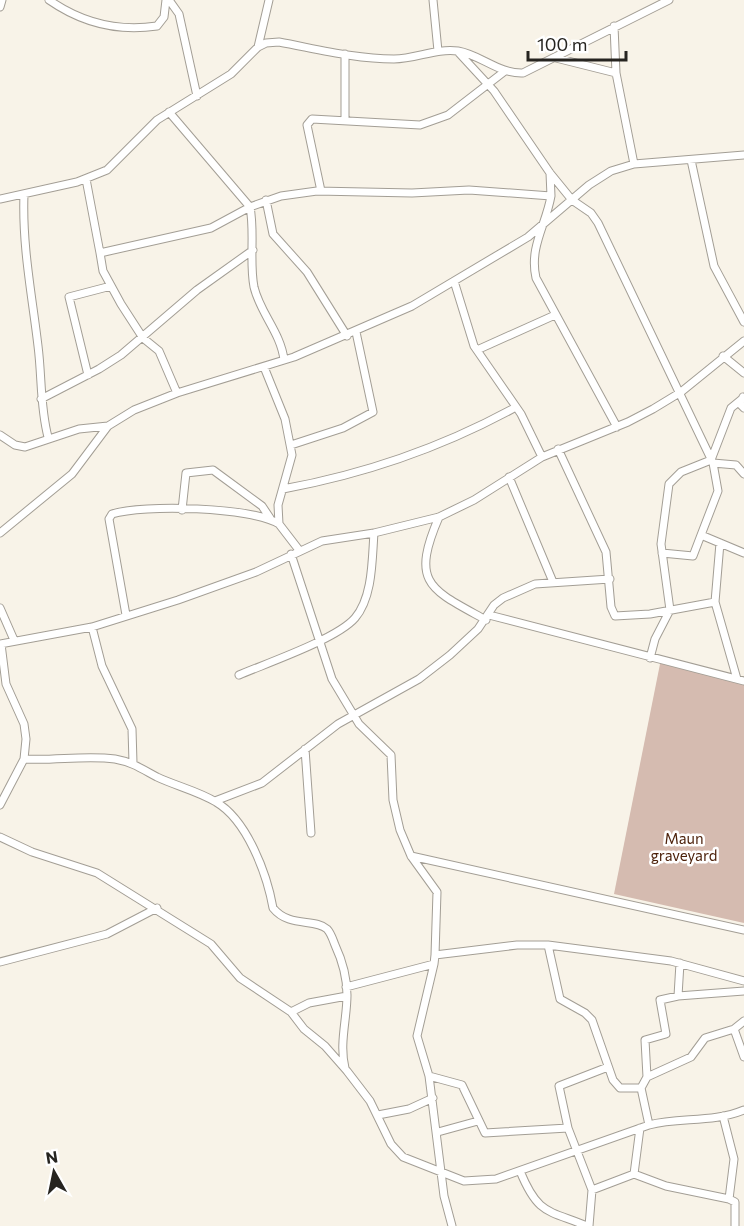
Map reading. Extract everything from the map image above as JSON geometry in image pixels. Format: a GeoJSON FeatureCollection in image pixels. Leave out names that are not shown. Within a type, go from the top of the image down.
{"type":"FeatureCollection","features":[{"type":"Feature","properties":{"kind":"street"},"geometry":{"type":"LineString","coordinates":[[0,7],[2,0]]}},
{"type":"Feature","properties":{"kind":"street"},"geometry":{"type":"LineString","coordinates":[[49,0],[75,16],[114,27],[157,26],[164,17],[167,0]]}},
{"type":"Feature","properties":{"kind":"street"},"geometry":{"type":"LineString","coordinates":[[167,0],[179,14],[197,96]]}},
{"type":"Feature","properties":{"kind":"street"},"geometry":{"type":"LineString","coordinates":[[258,48],[269,0]]}},
{"type":"Feature","properties":{"kind":"street"},"geometry":{"type":"LineString","coordinates":[[433,0],[438,51]]}},
{"type":"Feature","properties":{"kind":"street"},"geometry":{"type":"LineString","coordinates":[[0,199],[86,179],[107,170],[144,131],[169,112],[231,74],[266,43],[279,42],[345,54],[397,59],[438,51],[458,51],[505,70],[523,73],[669,0]]}},
{"type":"Feature","properties":{"kind":"street"},"geometry":{"type":"LineString","coordinates":[[615,26],[616,73],[634,164]]}},
{"type":"Feature","properties":{"kind":"street"},"geometry":{"type":"LineString","coordinates":[[458,51],[489,85],[550,173],[572,200],[591,213],[609,242],[712,461],[718,491],[693,556],[662,553]]}},
{"type":"Feature","properties":{"kind":"street"},"geometry":{"type":"LineString","coordinates":[[345,54],[345,120]]}},
{"type":"Feature","properties":{"kind":"street"},"geometry":{"type":"LineString","coordinates":[[556,58],[616,73]]}},
{"type":"Feature","properties":{"kind":"street"},"geometry":{"type":"LineString","coordinates":[[321,191],[308,121],[312,119],[345,120],[402,126],[420,125],[448,115],[489,85],[505,70]]}},
{"type":"Feature","properties":{"kind":"street"},"geometry":{"type":"LineString","coordinates":[[169,112],[250,207],[254,286],[264,312],[281,343],[284,360]]}},
{"type":"Feature","properties":{"kind":"street"},"geometry":{"type":"LineString","coordinates":[[0,435],[15,445],[25,447],[48,437],[79,429],[108,426],[146,405],[177,393],[264,367],[347,336],[412,306],[515,245],[540,228],[600,177],[634,164],[744,155]]}},
{"type":"Feature","properties":{"kind":"street"},"geometry":{"type":"LineString","coordinates":[[691,160],[714,266],[744,322]]}},
{"type":"Feature","properties":{"kind":"street"},"geometry":{"type":"LineString","coordinates":[[550,173],[551,196],[533,257],[534,269],[543,295],[617,427]]}},
{"type":"Feature","properties":{"kind":"street"},"geometry":{"type":"LineString","coordinates":[[86,179],[103,271],[143,338],[159,351],[177,393]]}},
{"type":"Feature","properties":{"kind":"street"},"geometry":{"type":"LineString","coordinates":[[100,253],[211,228],[266,200],[321,191],[412,193],[469,190],[551,196]]}},
{"type":"Feature","properties":{"kind":"street"},"geometry":{"type":"LineString","coordinates":[[24,194],[24,240],[40,366],[41,399],[48,437]]}},
{"type":"Feature","properties":{"kind":"street"},"geometry":{"type":"LineString","coordinates":[[266,200],[273,234],[307,273],[347,336]]}},
{"type":"Feature","properties":{"kind":"street"},"geometry":{"type":"LineString","coordinates":[[41,399],[88,375],[143,338],[197,290],[253,250]]}},
{"type":"Feature","properties":{"kind":"street"},"geometry":{"type":"LineString","coordinates":[[453,281],[477,350],[516,407],[542,457]]}},
{"type":"Feature","properties":{"kind":"street"},"geometry":{"type":"LineString","coordinates":[[88,375],[69,297],[111,286]]}},
{"type":"Feature","properties":{"kind":"street"},"geometry":{"type":"LineString","coordinates":[[477,350],[555,315]]}},
{"type":"Feature","properties":{"kind":"street"},"geometry":{"type":"LineString","coordinates":[[291,445],[343,428],[373,412],[356,332]]}},
{"type":"Feature","properties":{"kind":"street"},"geometry":{"type":"LineString","coordinates":[[0,806],[24,759],[24,724],[6,684],[1,644],[92,627],[256,572],[299,550],[336,538],[374,533],[439,517],[474,500],[542,457],[617,427],[681,392],[744,341]]}},
{"type":"Feature","properties":{"kind":"street"},"geometry":{"type":"LineString","coordinates":[[723,356],[744,373]]}},
{"type":"Feature","properties":{"kind":"street"},"geometry":{"type":"LineString","coordinates":[[264,367],[285,419],[291,445],[292,463],[278,505],[279,524]]}},
{"type":"Feature","properties":{"kind":"street"},"geometry":{"type":"LineString","coordinates":[[712,461],[731,408],[743,397]]}},
{"type":"Feature","properties":{"kind":"street"},"geometry":{"type":"LineString","coordinates":[[743,397],[740,404],[744,408]]}},
{"type":"Feature","properties":{"kind":"street"},"geometry":{"type":"LineString","coordinates":[[283,489],[337,478],[407,456],[461,436],[516,407]]}},
{"type":"Feature","properties":{"kind":"street"},"geometry":{"type":"LineString","coordinates":[[0,532],[72,474],[108,426]]}},
{"type":"Feature","properties":{"kind":"street"},"geometry":{"type":"LineString","coordinates":[[558,449],[602,541],[610,579],[611,608],[615,616],[715,602]]}},
{"type":"Feature","properties":{"kind":"street"},"geometry":{"type":"LineString","coordinates":[[650,658],[655,639],[670,610],[662,553],[663,515],[669,484],[681,472],[712,461],[736,465],[744,474]]}},
{"type":"Feature","properties":{"kind":"street"},"geometry":{"type":"LineString","coordinates":[[182,510],[186,473],[213,470],[262,506],[299,550]]}},
{"type":"Feature","properties":{"kind":"street"},"geometry":{"type":"LineString","coordinates":[[509,477],[553,582]]}},
{"type":"Feature","properties":{"kind":"street"},"geometry":{"type":"LineString","coordinates":[[126,615],[108,519],[116,513],[182,510],[237,512],[270,518]]}},
{"type":"Feature","properties":{"kind":"street"},"geometry":{"type":"LineString","coordinates":[[439,517],[424,558],[428,576],[437,591],[488,617],[741,679]]}},
{"type":"Feature","properties":{"kind":"street"},"geometry":{"type":"LineString","coordinates":[[239,675],[318,640],[346,626],[356,617],[363,603],[370,575],[374,533]]}},
{"type":"Feature","properties":{"kind":"street"},"geometry":{"type":"LineString","coordinates":[[701,535],[744,553]]}},
{"type":"Feature","properties":{"kind":"street"},"geometry":{"type":"LineString","coordinates":[[720,543],[715,602],[741,679]]}},
{"type":"Feature","properties":{"kind":"street"},"geometry":{"type":"LineString","coordinates":[[291,554],[332,679],[368,735],[390,755],[394,810],[411,856],[437,892],[434,964],[417,1036],[429,1076],[438,1132],[441,1173],[452,1226]]}},
{"type":"Feature","properties":{"kind":"street"},"geometry":{"type":"LineString","coordinates":[[215,801],[252,789],[354,714],[409,685],[438,665],[488,617],[494,605],[511,594],[535,585],[553,582],[610,579]]}},
{"type":"Feature","properties":{"kind":"street"},"geometry":{"type":"LineString","coordinates":[[0,608],[15,640]]}},
{"type":"Feature","properties":{"kind":"street"},"geometry":{"type":"LineString","coordinates":[[92,627],[102,666],[132,729],[133,763]]}},
{"type":"Feature","properties":{"kind":"street"},"geometry":{"type":"LineString","coordinates":[[305,749],[311,802],[311,833]]}},
{"type":"Feature","properties":{"kind":"street"},"geometry":{"type":"LineString","coordinates":[[24,759],[106,758],[133,763],[157,777],[215,801],[230,811],[240,825],[267,880],[273,908],[277,913],[296,922],[325,927],[330,932],[342,963],[347,996],[343,1051],[345,1068]]}},
{"type":"Feature","properties":{"kind":"street"},"geometry":{"type":"LineString","coordinates":[[0,836],[32,852],[97,873],[158,908],[211,944],[252,988],[291,1012],[304,1029],[325,1046],[345,1068],[378,1115],[391,1144],[398,1153],[441,1173],[472,1182],[496,1179],[649,1125],[664,1121],[723,1116],[744,1110]]}},
{"type":"Feature","properties":{"kind":"street"},"geometry":{"type":"LineString","coordinates":[[411,856],[744,930]]}},
{"type":"Feature","properties":{"kind":"street"},"geometry":{"type":"LineString","coordinates":[[0,962],[107,934],[158,908]]}},
{"type":"Feature","properties":{"kind":"street"},"geometry":{"type":"LineString","coordinates":[[435,955],[517,945],[548,945],[680,963],[744,981]]}},
{"type":"Feature","properties":{"kind":"street"},"geometry":{"type":"LineString","coordinates":[[548,945],[560,999],[585,1013],[591,1020],[613,1080],[620,1088],[641,1088]]}},
{"type":"Feature","properties":{"kind":"street"},"geometry":{"type":"LineString","coordinates":[[678,996],[680,963]]}},
{"type":"Feature","properties":{"kind":"street"},"geometry":{"type":"LineString","coordinates":[[346,987],[434,964]]}},
{"type":"Feature","properties":{"kind":"street"},"geometry":{"type":"LineString","coordinates":[[649,1125],[641,1088],[647,1077],[645,1040],[666,1034],[659,1002],[678,996],[744,991]]}},
{"type":"Feature","properties":{"kind":"street"},"geometry":{"type":"LineString","coordinates":[[291,1012],[309,1003],[347,996]]}},
{"type":"Feature","properties":{"kind":"street"},"geometry":{"type":"LineString","coordinates":[[647,1077],[691,1057],[705,1038],[734,1029],[744,1021]]}},
{"type":"Feature","properties":{"kind":"street"},"geometry":{"type":"LineString","coordinates":[[734,1029],[744,1057]]}},
{"type":"Feature","properties":{"kind":"street"},"geometry":{"type":"LineString","coordinates":[[520,1171],[529,1191],[542,1208],[588,1226],[592,1190],[582,1159],[575,1150],[568,1128],[559,1086],[608,1067]]}},
{"type":"Feature","properties":{"kind":"street"},"geometry":{"type":"LineString","coordinates":[[429,1076],[462,1085],[485,1133],[568,1128]]}},
{"type":"Feature","properties":{"kind":"street"},"geometry":{"type":"LineString","coordinates":[[378,1115],[409,1109],[433,1098]]}},
{"type":"Feature","properties":{"kind":"street"},"geometry":{"type":"LineString","coordinates":[[723,1116],[734,1159],[729,1199]]}},
{"type":"Feature","properties":{"kind":"street"},"geometry":{"type":"LineString","coordinates":[[438,1132],[478,1121]]}},
{"type":"Feature","properties":{"kind":"street"},"geometry":{"type":"LineString","coordinates":[[634,1174],[640,1128]]}},
{"type":"Feature","properties":{"kind":"street"},"geometry":{"type":"LineString","coordinates":[[592,1190],[634,1174],[666,1186],[735,1202],[735,1226]]}},
{"type":"Feature","properties":{"kind":"green space","name":"Maun graveyard"},"geometry":{"type":"Polygon","coordinates":[[[661,659],[744,682],[744,923],[614,894],[661,659]]]}}]}
